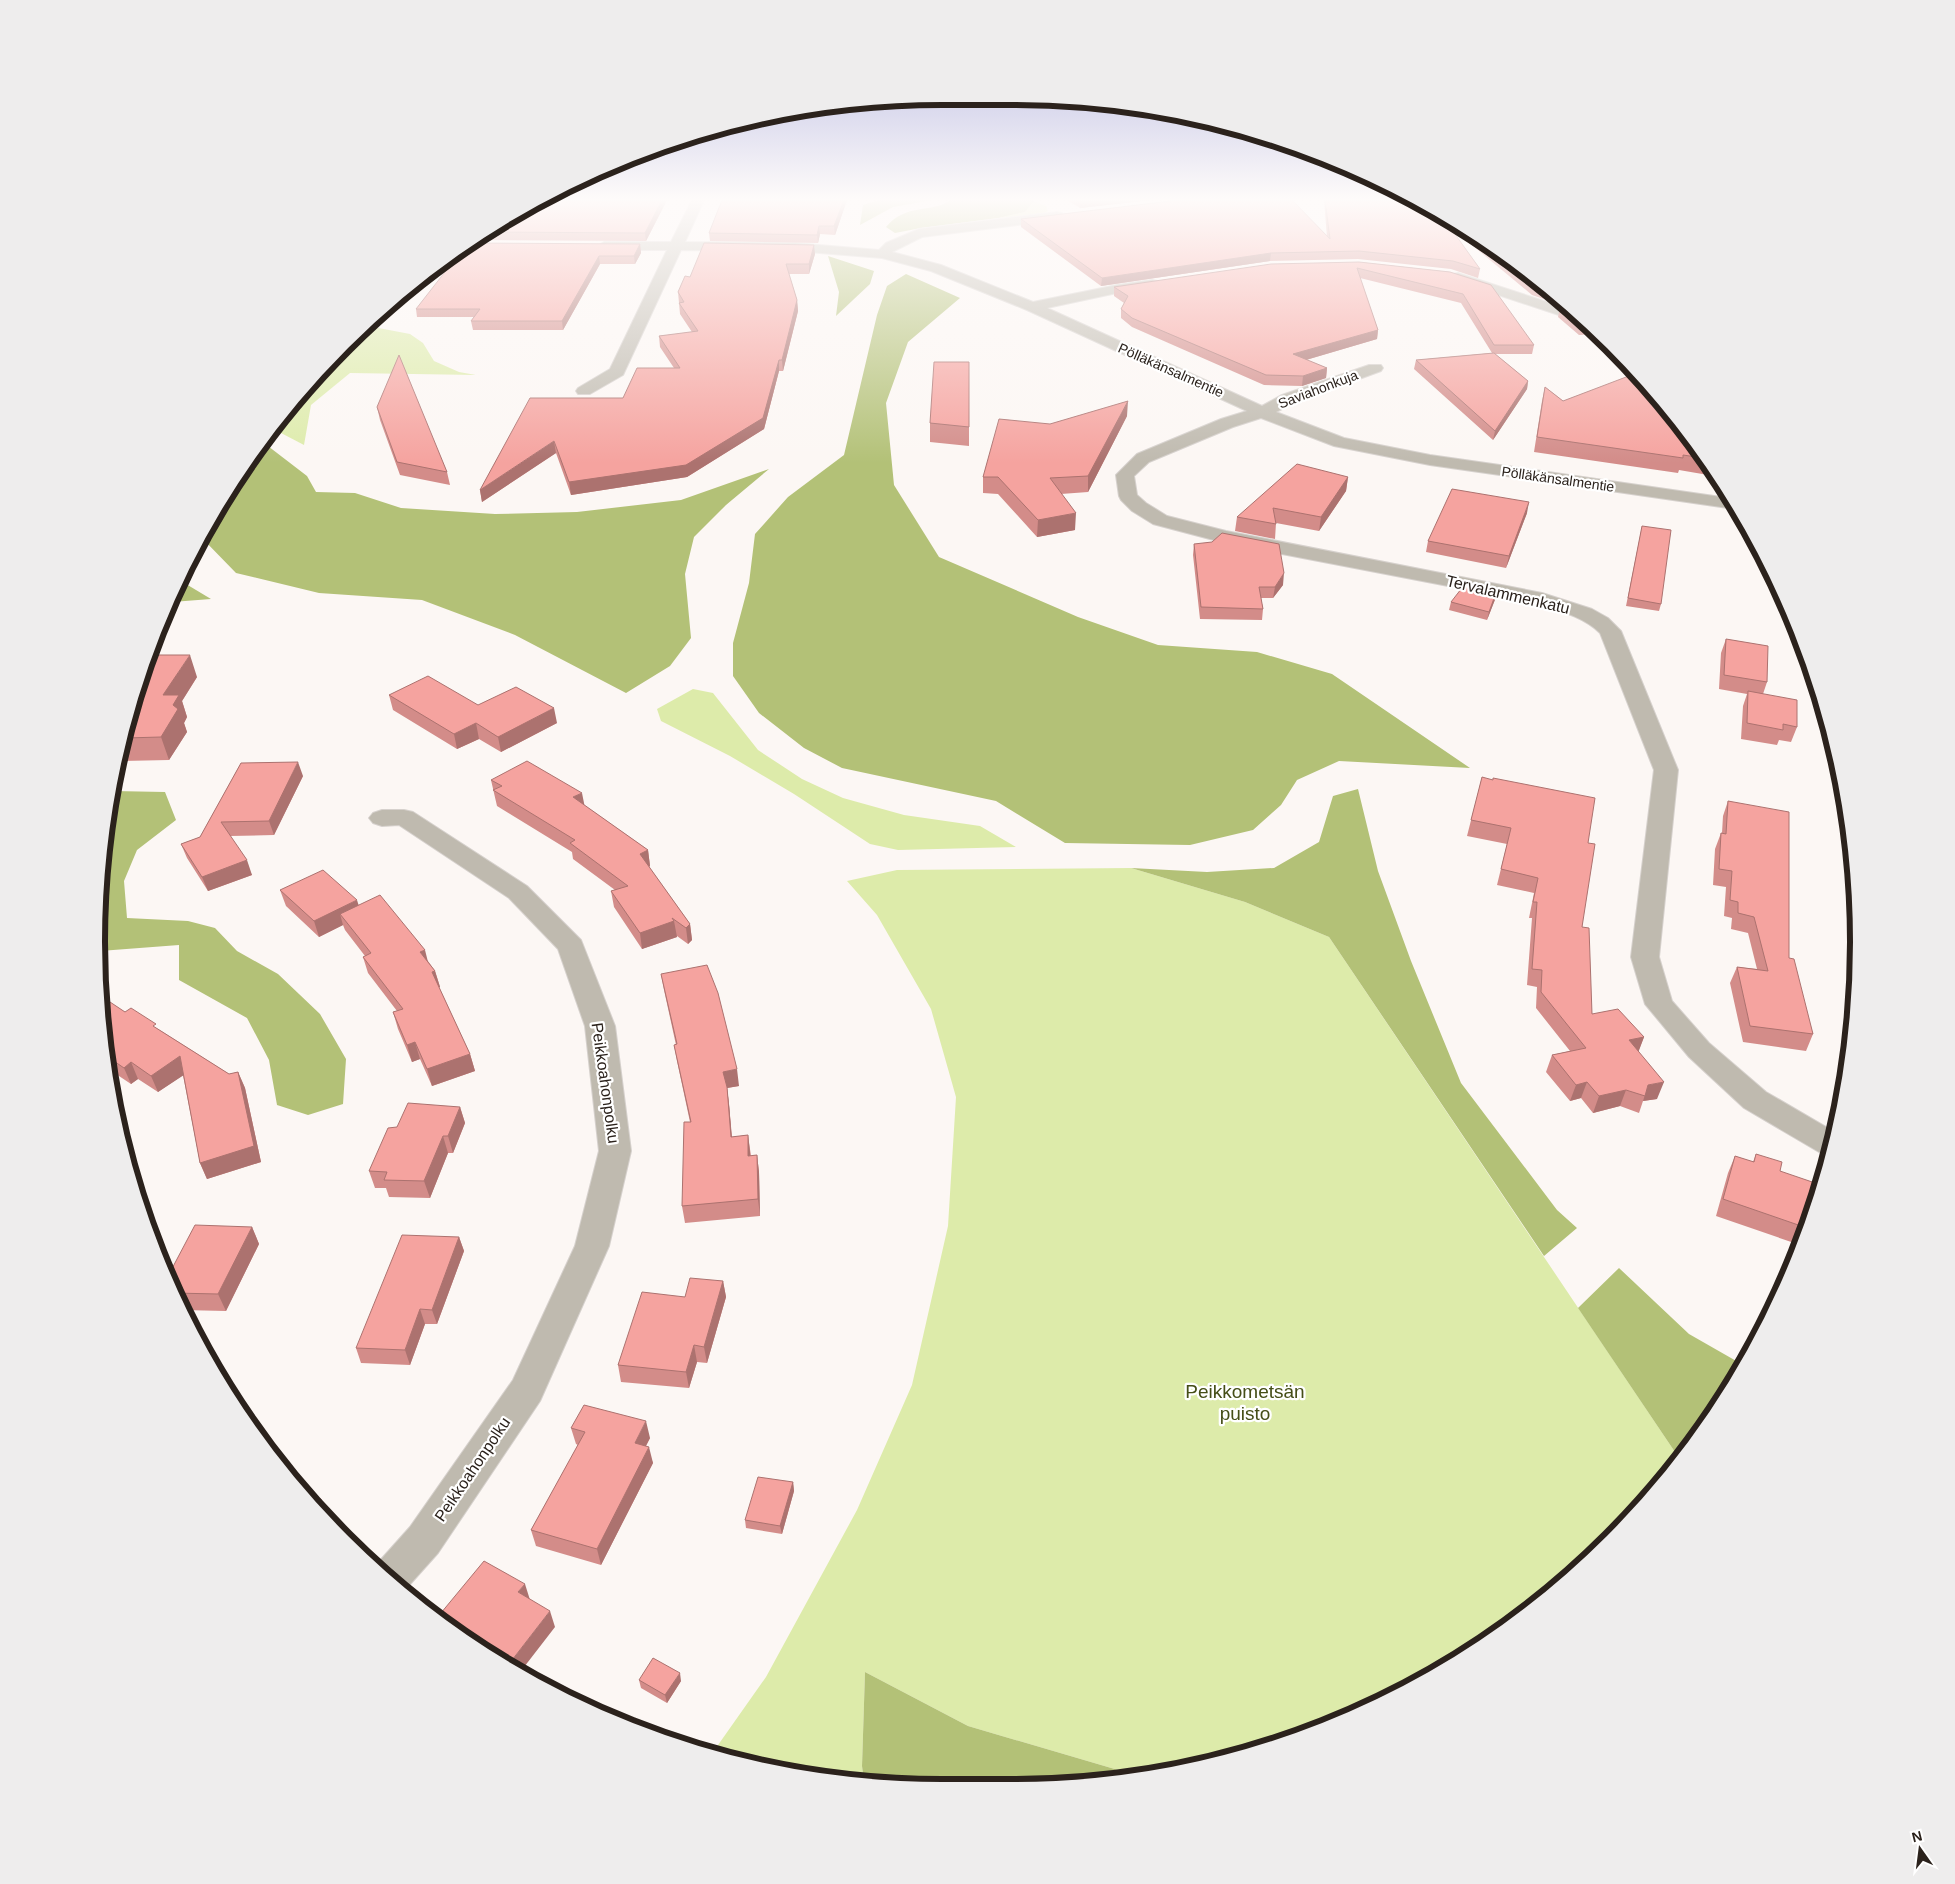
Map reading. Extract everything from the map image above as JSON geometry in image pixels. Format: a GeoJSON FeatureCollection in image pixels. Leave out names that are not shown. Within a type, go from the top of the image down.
{"type":"FeatureCollection","features":[{"type":"Feature","properties":{"kind":"street"},"geometry":{"type":"LineString","coordinates":[[584,391],[617,372],[657,288]]}},
{"type":"Feature","properties":{"kind":"street","name":"Pölläkänsalmentie"},"geometry":{"type":"LineString","coordinates":[[985,288],[1032,307],[1262,412],[1340,442],[1430,460],[1725,503]]}},
{"type":"Feature","properties":{"kind":"street"},"geometry":{"type":"LineString","coordinates":[[1032,307],[1123,288]]}},
{"type":"Feature","properties":{"kind":"street"},"geometry":{"type":"LineString","coordinates":[[1490,288],[1564,312]]}},
{"type":"Feature","properties":{"kind":"street","name":"Saviahonkuja"},"geometry":{"type":"LineString","coordinates":[[1262,412],[1288,399],[1375,368]]}},
{"type":"Feature","properties":{"kind":"street","name":"Tervalammenkatu"},"geometry":{"type":"LineString","coordinates":[[1262,412],[1227,423],[1143,458],[1125,475],[1128,496],[1160,520],[1225,537],[1535,597],[1578,610],[1601,622],[1610,631],[1666,770],[1645,957],[1659,1004],[1699,1050],[1755,1100],[1825,1141]]}},
{"type":"Feature","properties":{"kind":"street","name":"Peikkoahonpolku"},"geometry":{"type":"LineString","coordinates":[[382,818],[404,817],[518,892],[571,946],[600,1026],[615,1151],[592,1246],[526,1390],[424,1540],[394,1574]]}},
{"type":"Feature","properties":{"kind":"green space"},"geometry":{"type":"Polygon","coordinates":[[[838,288],[866,288],[836,316],[838,288]]]}},
{"type":"Feature","properties":{"kind":"green space"},"geometry":{"type":"Polygon","coordinates":[[[886,288],[937,288],[960,298],[908,342],[886,403],[894,485],[939,557],[1078,617],[1158,645],[1257,652],[1332,674],[1470,768],[1339,761],[1297,780],[1281,805],[1253,830],[1190,845],[1065,843],[996,801],[842,768],[804,748],[759,713],[733,676],[733,643],[749,583],[755,534],[788,497],[844,455],[877,315],[886,288]]]}},
{"type":"Feature","properties":{"kind":"green space"},"geometry":{"type":"Polygon","coordinates":[[[375,327],[410,334],[423,343],[434,361],[459,372],[476,375],[350,373],[311,405],[304,445],[278,433],[313,390],[350,350],[375,327]]]}},
{"type":"Feature","properties":{"kind":"green space"},"geometry":{"type":"Polygon","coordinates":[[[268,446],[307,476],[316,492],[355,493],[401,508],[495,514],[577,512],[681,500],[769,469],[726,505],[694,537],[685,574],[691,638],[670,666],[626,693],[515,635],[422,600],[319,593],[236,573],[207,543],[246,477],[268,446]]]}},
{"type":"Feature","properties":{"kind":"green space"},"geometry":{"type":"Polygon","coordinates":[[[186,584],[211,599],[178,602],[186,584]]]}},
{"type":"Feature","properties":{"kind":"green space"},"geometry":{"type":"Polygon","coordinates":[[[693,689],[713,693],[758,750],[802,779],[843,798],[904,815],[980,826],[1016,847],[898,850],[870,844],[794,794],[730,756],[661,721],[657,709],[693,689]]]}},
{"type":"Feature","properties":{"kind":"green space"},"geometry":{"type":"Polygon","coordinates":[[[1358,789],[1378,871],[1411,961],[1461,1083],[1557,1210],[1577,1228],[1544,1256],[1329,937],[1245,902],[1131,868],[1207,872],[1274,868],[1319,842],[1333,796],[1358,789]]]}},
{"type":"Feature","properties":{"kind":"green space"},"geometry":{"type":"Polygon","coordinates":[[[119,791],[165,792],[176,820],[137,850],[124,881],[127,918],[188,921],[215,928],[237,951],[278,974],[320,1014],[346,1059],[343,1104],[308,1115],[277,1105],[269,1060],[247,1018],[179,980],[179,945],[105,951],[107,887],[112,833],[119,791]]]}},
{"type":"Feature","properties":{"kind":"green space","name":"Peikkometsän puisto"},"geometry":{"type":"Polygon","coordinates":[[[1131,868],[1245,902],[1329,937],[1676,1453],[1605,1534],[1523,1606],[1478,1638],[1431,1667],[1383,1693],[1282,1735],[1176,1763],[1124,1772],[968,1726],[865,1672],[863,1775],[779,1763],[716,1747],[766,1677],[857,1510],[912,1385],[948,1226],[956,1097],[931,1009],[877,915],[847,881],[897,870],[1131,868]]]}},
{"type":"Feature","properties":{"kind":"green space"},"geometry":{"type":"Polygon","coordinates":[[[1619,1268],[1689,1334],[1737,1361],[1709,1407],[1676,1453],[1578,1308],[1619,1268]]]}},
{"type":"Feature","properties":{"kind":"green space"},"geometry":{"type":"Polygon","coordinates":[[[865,1672],[968,1726],[1124,1772],[1068,1777],[942,1779],[863,1775],[865,1672]]]}},
{"type":"Feature","properties":{"kind":"building"},"geometry":{"type":"Polygon","coordinates":[[[432,288],[581,288],[562,321],[471,321],[480,309],[416,309],[432,288]]]}},
{"type":"Feature","properties":{"kind":"building"},"geometry":{"type":"Polygon","coordinates":[[[680,288],[793,288],[797,300],[782,360],[779,360],[763,418],[686,465],[569,482],[554,441],[480,490],[530,398],[623,398],[637,368],[680,368],[659,336],[698,331],[679,303],[684,302],[678,292],[680,288]]]}},
{"type":"Feature","properties":{"kind":"building"},"geometry":{"type":"Polygon","coordinates":[[[1115,288],[1364,288],[1378,330],[1293,354],[1327,368],[1303,376],[1266,375],[1132,318],[1121,309],[1128,296],[1115,288]]]}},
{"type":"Feature","properties":{"kind":"building"},"geometry":{"type":"Polygon","coordinates":[[[1438,288],[1493,288],[1534,345],[1494,345],[1463,294],[1438,288]]]}},
{"type":"Feature","properties":{"kind":"building"},"geometry":{"type":"Polygon","coordinates":[[[1494,353],[1528,381],[1495,431],[1416,360],[1494,353]]]}},
{"type":"Feature","properties":{"kind":"building"},"geometry":{"type":"Polygon","coordinates":[[[399,355],[447,472],[397,462],[377,407],[399,355]]]}},
{"type":"Feature","properties":{"kind":"building"},"geometry":{"type":"Polygon","coordinates":[[[934,362],[969,362],[969,427],[930,423],[934,362]]]}},
{"type":"Feature","properties":{"kind":"building"},"geometry":{"type":"Polygon","coordinates":[[[1629,376],[1677,432],[1695,457],[1683,455],[1683,458],[1537,437],[1545,387],[1563,401],[1629,376]]]}},
{"type":"Feature","properties":{"kind":"building"},"geometry":{"type":"Polygon","coordinates":[[[1128,401],[1088,476],[1050,478],[1076,513],[1038,520],[998,477],[983,477],[999,419],[1050,424],[1128,401]]]}},
{"type":"Feature","properties":{"kind":"building"},"geometry":{"type":"Polygon","coordinates":[[[1297,464],[1348,477],[1321,517],[1273,508],[1276,524],[1237,517],[1297,464]]]}},
{"type":"Feature","properties":{"kind":"building"},"geometry":{"type":"Polygon","coordinates":[[[1452,489],[1529,502],[1509,556],[1428,541],[1452,489]]]}},
{"type":"Feature","properties":{"kind":"building"},"geometry":{"type":"Polygon","coordinates":[[[1642,526],[1671,530],[1661,604],[1628,598],[1642,526]]]}},
{"type":"Feature","properties":{"kind":"building"},"geometry":{"type":"Polygon","coordinates":[[[1222,533],[1279,544],[1284,573],[1275,587],[1259,587],[1263,609],[1201,607],[1194,544],[1212,542],[1222,533]]]}},
{"type":"Feature","properties":{"kind":"building"},"geometry":{"type":"Polygon","coordinates":[[[1465,584],[1497,590],[1489,612],[1451,602],[1465,584]]]}},
{"type":"Feature","properties":{"kind":"building"},"geometry":{"type":"Polygon","coordinates":[[[1726,639],[1768,646],[1767,682],[1724,675],[1726,639]]]}},
{"type":"Feature","properties":{"kind":"building"},"geometry":{"type":"Polygon","coordinates":[[[156,655],[190,655],[163,695],[179,695],[173,705],[178,709],[161,737],[131,738],[149,673],[156,655]]]}},
{"type":"Feature","properties":{"kind":"building"},"geometry":{"type":"Polygon","coordinates":[[[428,676],[478,705],[516,687],[554,708],[498,737],[476,723],[454,734],[389,695],[428,676]]]}},
{"type":"Feature","properties":{"kind":"building"},"geometry":{"type":"Polygon","coordinates":[[[1748,691],[1797,700],[1797,727],[1783,724],[1783,730],[1747,723],[1748,691]]]}},
{"type":"Feature","properties":{"kind":"building"},"geometry":{"type":"Polygon","coordinates":[[[527,761],[582,793],[573,797],[648,850],[640,854],[690,924],[686,928],[672,918],[674,921],[640,933],[611,891],[628,886],[570,843],[575,840],[493,790],[502,786],[491,780],[527,761]]]}},
{"type":"Feature","properties":{"kind":"building"},"geometry":{"type":"Polygon","coordinates":[[[298,762],[269,821],[221,822],[247,860],[202,877],[181,844],[200,837],[241,763],[298,762]]]}},
{"type":"Feature","properties":{"kind":"building"},"geometry":{"type":"Polygon","coordinates":[[[1482,777],[1595,798],[1588,843],[1595,844],[1582,927],[1589,928],[1592,1014],[1618,1009],[1644,1037],[1629,1040],[1664,1082],[1648,1085],[1645,1096],[1626,1090],[1599,1096],[1587,1082],[1576,1085],[1552,1055],[1586,1048],[1541,992],[1542,970],[1532,969],[1537,902],[1533,902],[1538,878],[1501,869],[1511,828],[1471,820],[1482,777]]]}},
{"type":"Feature","properties":{"kind":"building"},"geometry":{"type":"Polygon","coordinates":[[[1728,801],[1789,812],[1789,958],[1794,959],[1813,1034],[1750,1026],[1737,967],[1768,971],[1754,917],[1738,913],[1738,902],[1730,900],[1732,871],[1719,869],[1721,833],[1726,834],[1728,801]]]}},
{"type":"Feature","properties":{"kind":"building"},"geometry":{"type":"Polygon","coordinates":[[[323,870],[357,900],[314,921],[280,890],[323,870]]]}},
{"type":"Feature","properties":{"kind":"building"},"geometry":{"type":"Polygon","coordinates":[[[380,895],[425,950],[420,952],[435,971],[432,972],[470,1054],[427,1069],[415,1042],[407,1045],[393,1012],[403,1009],[363,957],[371,953],[340,914],[380,895]]]}},
{"type":"Feature","properties":{"kind":"building"},"geometry":{"type":"Polygon","coordinates":[[[707,965],[718,993],[737,1069],[723,1072],[727,1087],[731,1137],[748,1135],[748,1156],[757,1155],[758,1199],[682,1206],[684,1122],[691,1122],[674,1045],[677,1044],[661,974],[707,965]]]}},
{"type":"Feature","properties":{"kind":"building"},"geometry":{"type":"Polygon","coordinates":[[[107,1000],[125,1012],[131,1008],[156,1024],[153,1026],[229,1074],[238,1072],[254,1146],[200,1163],[180,1056],[151,1076],[131,1062],[124,1068],[114,1061],[107,1000]]]}},
{"type":"Feature","properties":{"kind":"building"},"geometry":{"type":"Polygon","coordinates":[[[408,1103],[460,1107],[448,1136],[443,1136],[424,1181],[384,1180],[387,1172],[369,1171],[388,1128],[397,1127],[408,1103]]]}},
{"type":"Feature","properties":{"kind":"building"},"geometry":{"type":"Polygon","coordinates":[[[1756,1154],[1782,1162],[1780,1171],[1814,1183],[1800,1226],[1723,1199],[1735,1156],[1754,1162],[1756,1154]]]}},
{"type":"Feature","properties":{"kind":"building"},"geometry":{"type":"Polygon","coordinates":[[[195,1225],[252,1227],[218,1294],[183,1293],[172,1269],[195,1225]]]}},
{"type":"Feature","properties":{"kind":"building"},"geometry":{"type":"Polygon","coordinates":[[[402,1235],[459,1237],[432,1310],[420,1309],[405,1350],[356,1348],[402,1235]]]}},
{"type":"Feature","properties":{"kind":"building"},"geometry":{"type":"Polygon","coordinates":[[[690,1278],[723,1281],[704,1347],[694,1345],[686,1372],[618,1365],[642,1292],[685,1297],[690,1278]]]}},
{"type":"Feature","properties":{"kind":"building"},"geometry":{"type":"Polygon","coordinates":[[[584,1405],[646,1421],[635,1443],[649,1447],[597,1549],[531,1530],[585,1432],[571,1428],[584,1405]]]}},
{"type":"Feature","properties":{"kind":"building"},"geometry":{"type":"Polygon","coordinates":[[[758,1477],[793,1482],[780,1526],[745,1520],[758,1477]]]}},
{"type":"Feature","properties":{"kind":"building"},"geometry":{"type":"Polygon","coordinates":[[[484,1561],[525,1584],[518,1592],[550,1611],[512,1660],[441,1613],[484,1561]]]}},
{"type":"Feature","properties":{"kind":"building"},"geometry":{"type":"Polygon","coordinates":[[[653,1658],[680,1673],[665,1695],[639,1680],[653,1658]]]}}]}
